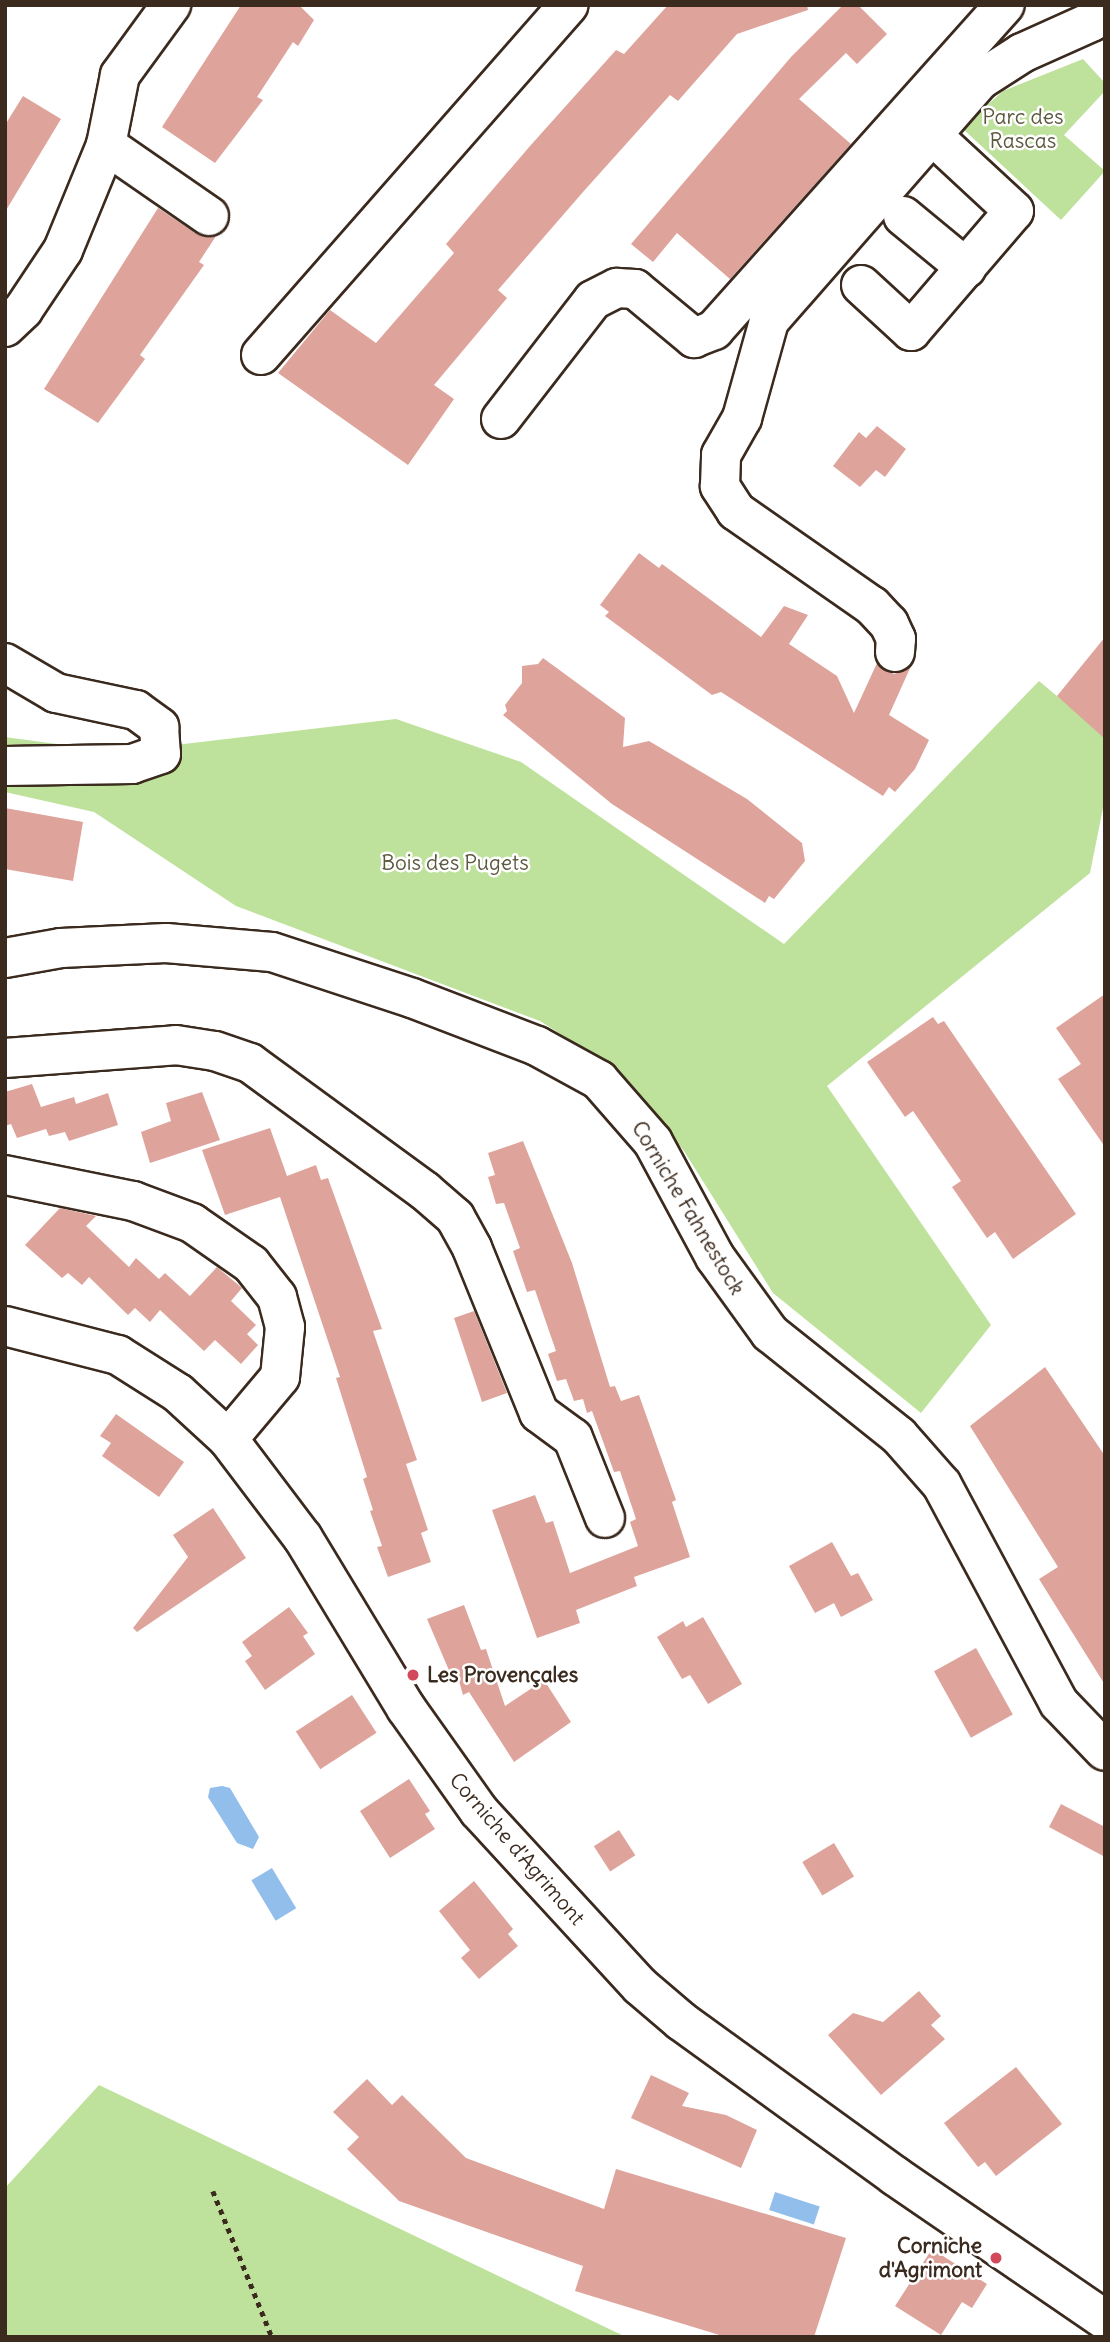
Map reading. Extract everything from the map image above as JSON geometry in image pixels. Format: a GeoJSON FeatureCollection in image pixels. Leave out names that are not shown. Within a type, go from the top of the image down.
{"type":"FeatureCollection","features":[{"type":"Feature","properties":{"kind":"street"},"geometry":{"type":"LineString","coordinates":[[5,327],[23,310],[63,250],[106,145],[120,75],[171,5]]}},
{"type":"Feature","properties":{"kind":"street"},"geometry":{"type":"LineString","coordinates":[[261,355],[569,5]]}},
{"type":"Feature","properties":{"kind":"street"},"geometry":{"type":"LineString","coordinates":[[501,419],[593,300],[617,288],[635,289],[694,338],[714,330],[1005,5]]}},
{"type":"Feature","properties":{"kind":"street"},"geometry":{"type":"LineString","coordinates":[[895,652],[896,639],[889,624],[872,606],[736,511],[720,486],[721,455],[742,418],[769,321],[980,80],[1022,53],[1091,22],[1105,8]]}},
{"type":"Feature","properties":{"kind":"street"},"geometry":{"type":"LineString","coordinates":[[861,285],[911,331],[1014,211],[932,135]]}},
{"type":"Feature","properties":{"kind":"street"},"geometry":{"type":"LineString","coordinates":[[106,145],[209,216]]}},
{"type":"Feature","properties":{"kind":"street"},"geometry":{"type":"LineString","coordinates":[[903,216],[965,268]]}},
{"type":"Feature","properties":{"kind":"street"},"geometry":{"type":"LineString","coordinates":[[5,663],[56,693],[136,710],[159,727],[161,754],[132,764],[5,766]]}},
{"type":"Feature","properties":{"kind":"street","name":"Corniche Fahnestock"},"geometry":{"type":"LineString","coordinates":[[5,958],[61,948],[166,943],[272,952],[412,998],[537,1046],[599,1080],[653,1142],[715,1257],[770,1333],[899,1436],[942,1485],[1059,1703],[1105,1751]]}},
{"type":"Feature","properties":{"kind":"street"},"geometry":{"type":"LineString","coordinates":[[5,1058],[176,1045],[215,1051],[250,1063],[425,1191],[461,1227],[539,1413],[573,1438],[605,1518]]}},
{"type":"Feature","properties":{"kind":"street"},"geometry":{"type":"LineString","coordinates":[[5,1175],[133,1201],[192,1223],[251,1264],[277,1297],[285,1327],[280,1377],[228,1438]]}},
{"type":"Feature","properties":{"kind":"street","name":"Corniche d'Agrimont"},"geometry":{"type":"LineString","coordinates":[[5,1326],[118,1355],[178,1393],[228,1438],[303,1538],[406,1708],[479,1811],[640,1986],[681,2021],[895,2176],[1105,2320]]}},
{"type":"Feature","properties":{"kind":"path"},"geometry":{"type":"LineString","coordinates":[[213,2191],[272,2337]]}},
{"type":"Feature","properties":{"kind":"green space","name":"Parc des Rascas"},"geometry":{"type":"Polygon","coordinates":[[[1083,59],[1105,83],[1105,91],[1064,135],[1105,171],[1061,220],[962,128],[1003,91],[1083,59]]]}},
{"type":"Feature","properties":{"kind":"green space","name":"Bois des Pugets"},"geometry":{"type":"Polygon","coordinates":[[[1039,681],[1105,736],[1105,798],[1090,873],[827,1086],[991,1325],[921,1413],[773,1293],[684,1151],[617,1070],[540,1021],[236,906],[94,812],[5,792],[5,737],[116,752],[396,719],[521,762],[784,944],[1039,681]]]}},
{"type":"Feature","properties":{"kind":"green space"},"geometry":{"type":"Polygon","coordinates":[[[99,2085],[626,2337],[5,2337],[5,2188],[99,2085]]]}},
{"type":"Feature","properties":{"kind":"water"},"geometry":{"type":"Polygon","coordinates":[[[210,1788],[230,1788],[259,1837],[253,1849],[237,1843],[208,1797],[210,1788]]]}},
{"type":"Feature","properties":{"kind":"water"},"geometry":{"type":"Polygon","coordinates":[[[272,1868],[296,1908],[276,1921],[251,1880],[272,1868]]]}},
{"type":"Feature","properties":{"kind":"water"},"geometry":{"type":"Polygon","coordinates":[[[775,2192],[820,2207],[814,2225],[769,2210],[775,2192]]]}},
{"type":"Feature","properties":{"kind":"building"},"geometry":{"type":"Polygon","coordinates":[[[241,5],[299,5],[314,20],[298,46],[293,42],[257,97],[263,100],[215,163],[162,127],[241,5]]]}},
{"type":"Feature","properties":{"kind":"building"},"geometry":{"type":"Polygon","coordinates":[[[668,5],[807,5],[808,10],[737,34],[678,101],[670,95],[583,192],[498,290],[507,298],[434,385],[454,399],[408,465],[278,373],[330,310],[376,343],[454,253],[446,244],[530,146],[616,50],[624,54],[668,5]]]}},
{"type":"Feature","properties":{"kind":"building"},"geometry":{"type":"Polygon","coordinates":[[[843,5],[858,5],[887,34],[857,64],[846,53],[799,99],[851,144],[730,279],[677,233],[653,262],[631,244],[791,57],[843,5]]]}},
{"type":"Feature","properties":{"kind":"building"},"geometry":{"type":"Polygon","coordinates":[[[23,96],[61,119],[5,212],[5,125],[23,96]]]}},
{"type":"Feature","properties":{"kind":"building"},"geometry":{"type":"Polygon","coordinates":[[[158,208],[197,234],[216,236],[199,262],[204,265],[140,355],[145,359],[98,423],[44,389],[158,208]]]}},
{"type":"Feature","properties":{"kind":"building"},"geometry":{"type":"Polygon","coordinates":[[[877,426],[906,449],[885,477],[876,470],[860,487],[833,466],[859,432],[866,438],[877,426]]]}},
{"type":"Feature","properties":{"kind":"building"},"geometry":{"type":"Polygon","coordinates":[[[639,553],[659,568],[662,564],[761,637],[784,606],[808,615],[789,644],[837,676],[854,713],[877,663],[894,674],[911,666],[889,715],[929,740],[915,769],[895,792],[889,787],[883,796],[721,692],[712,695],[605,616],[609,612],[600,605],[639,553]]]}},
{"type":"Feature","properties":{"kind":"building"},"geometry":{"type":"Polygon","coordinates":[[[1105,637],[1105,739],[1057,696],[1105,637]]]}},
{"type":"Feature","properties":{"kind":"building"},"geometry":{"type":"Polygon","coordinates":[[[543,658],[625,718],[623,747],[649,741],[747,799],[802,843],[805,861],[774,899],[769,896],[765,903],[612,804],[503,715],[507,711],[505,705],[522,683],[522,666],[538,664],[543,658]]]}},
{"type":"Feature","properties":{"kind":"building"},"geometry":{"type":"Polygon","coordinates":[[[5,808],[83,822],[73,881],[5,869],[5,808]]]}},
{"type":"Feature","properties":{"kind":"building"},"geometry":{"type":"Polygon","coordinates":[[[1105,994],[1105,1147],[1058,1079],[1081,1064],[1056,1028],[1105,994]]]}},
{"type":"Feature","properties":{"kind":"building"},"geometry":{"type":"Polygon","coordinates":[[[933,1017],[938,1024],[944,1021],[1076,1214],[1013,1259],[995,1232],[987,1238],[952,1187],[961,1181],[913,1111],[905,1117],[867,1062],[933,1017]]]}},
{"type":"Feature","properties":{"kind":"building"},"geometry":{"type":"Polygon","coordinates":[[[32,1084],[41,1107],[74,1097],[76,1104],[108,1093],[118,1125],[69,1141],[65,1132],[49,1136],[46,1129],[17,1138],[11,1124],[5,1126],[5,1092],[32,1084]]]}},
{"type":"Feature","properties":{"kind":"building"},"geometry":{"type":"Polygon","coordinates":[[[202,1092],[220,1140],[150,1163],[141,1132],[171,1121],[166,1103],[202,1092]]]}},
{"type":"Feature","properties":{"kind":"building"},"geometry":{"type":"Polygon","coordinates":[[[270,1128],[287,1176],[316,1165],[321,1180],[328,1178],[382,1329],[373,1331],[417,1460],[406,1464],[428,1530],[421,1533],[431,1562],[388,1577],[377,1547],[382,1546],[363,1479],[367,1477],[336,1378],[340,1377],[280,1197],[225,1215],[202,1150],[270,1128]]]}},
{"type":"Feature","properties":{"kind":"building"},"geometry":{"type":"Polygon","coordinates":[[[523,1141],[572,1263],[610,1387],[615,1386],[621,1401],[639,1395],[676,1500],[672,1502],[690,1557],[634,1577],[637,1586],[576,1610],[580,1623],[537,1638],[492,1510],[535,1495],[546,1523],[553,1521],[570,1573],[638,1546],[630,1522],[636,1519],[620,1471],[614,1472],[592,1411],[587,1413],[583,1399],[574,1401],[566,1379],[557,1381],[548,1354],[556,1351],[535,1290],[527,1292],[513,1251],[520,1248],[504,1203],[496,1204],[488,1177],[495,1175],[488,1153],[523,1141]]]}},
{"type":"Feature","properties":{"kind":"building"},"geometry":{"type":"Polygon","coordinates":[[[60,1208],[96,1216],[86,1226],[129,1267],[136,1258],[159,1279],[165,1273],[190,1296],[217,1267],[242,1288],[231,1301],[256,1325],[247,1334],[258,1345],[241,1364],[215,1340],[204,1351],[160,1310],[150,1322],[135,1308],[128,1315],[89,1277],[82,1285],[68,1273],[62,1278],[25,1245],[60,1208]]]}},
{"type":"Feature","properties":{"kind":"building"},"geometry":{"type":"Polygon","coordinates":[[[474,1311],[507,1393],[482,1402],[454,1318],[474,1311]]]}},
{"type":"Feature","properties":{"kind":"building"},"geometry":{"type":"Polygon","coordinates":[[[1045,1367],[1105,1456],[1105,1685],[1039,1579],[1058,1567],[970,1426],[1045,1367]]]}},
{"type":"Feature","properties":{"kind":"building"},"geometry":{"type":"Polygon","coordinates":[[[116,1414],[184,1462],[159,1497],[102,1456],[111,1443],[100,1436],[116,1414]]]}},
{"type":"Feature","properties":{"kind":"building"},"geometry":{"type":"Polygon","coordinates":[[[213,1508],[246,1558],[137,1632],[133,1628],[188,1557],[173,1535],[213,1508]]]}},
{"type":"Feature","properties":{"kind":"building"},"geometry":{"type":"Polygon","coordinates":[[[832,1542],[851,1576],[858,1573],[873,1600],[841,1617],[834,1603],[815,1613],[789,1566],[832,1542]]]}},
{"type":"Feature","properties":{"kind":"building"},"geometry":{"type":"Polygon","coordinates":[[[464,1605],[481,1650],[486,1649],[505,1706],[544,1680],[571,1722],[514,1762],[469,1692],[463,1695],[459,1681],[454,1682],[427,1619],[464,1605]]]}},
{"type":"Feature","properties":{"kind":"building"},"geometry":{"type":"Polygon","coordinates":[[[289,1607],[308,1633],[303,1636],[315,1654],[265,1690],[245,1661],[252,1656],[242,1642],[289,1607]]]}},
{"type":"Feature","properties":{"kind":"building"},"geometry":{"type":"Polygon","coordinates":[[[703,1617],[742,1684],[708,1704],[690,1675],[682,1679],[657,1637],[683,1621],[686,1627],[703,1617]]]}},
{"type":"Feature","properties":{"kind":"building"},"geometry":{"type":"Polygon","coordinates":[[[976,1648],[1013,1714],[971,1738],[934,1671],[976,1648]]]}},
{"type":"Feature","properties":{"kind":"building"},"geometry":{"type":"Polygon","coordinates":[[[352,1695],[377,1733],[320,1769],[296,1731],[352,1695]]]}},
{"type":"Feature","properties":{"kind":"building"},"geometry":{"type":"Polygon","coordinates":[[[409,1779],[430,1811],[425,1814],[435,1829],[390,1858],[360,1811],[409,1779]]]}},
{"type":"Feature","properties":{"kind":"building"},"geometry":{"type":"Polygon","coordinates":[[[1061,1804],[1105,1827],[1105,1857],[1049,1827],[1061,1804]]]}},
{"type":"Feature","properties":{"kind":"building"},"geometry":{"type":"Polygon","coordinates":[[[619,1830],[635,1855],[610,1871],[594,1846],[619,1830]]]}},
{"type":"Feature","properties":{"kind":"building"},"geometry":{"type":"Polygon","coordinates":[[[834,1843],[854,1876],[822,1895],[802,1862],[834,1843]]]}},
{"type":"Feature","properties":{"kind":"building"},"geometry":{"type":"Polygon","coordinates":[[[474,1881],[513,1929],[508,1934],[518,1946],[479,1979],[461,1958],[470,1950],[439,1911],[474,1881]]]}},
{"type":"Feature","properties":{"kind":"building"},"geometry":{"type":"Polygon","coordinates":[[[919,1991],[941,2016],[931,2025],[945,2039],[881,2095],[828,2035],[853,2013],[883,2022],[919,1991]]]}},
{"type":"Feature","properties":{"kind":"building"},"geometry":{"type":"Polygon","coordinates":[[[1016,2067],[1062,2124],[996,2176],[985,2162],[978,2167],[944,2123],[1016,2067]]]}},
{"type":"Feature","properties":{"kind":"building"},"geometry":{"type":"Polygon","coordinates":[[[651,2075],[689,2093],[682,2106],[726,2115],[757,2130],[741,2168],[631,2118],[651,2075]]]}},
{"type":"Feature","properties":{"kind":"building"},"geometry":{"type":"Polygon","coordinates":[[[367,2079],[392,2105],[402,2095],[466,2158],[604,2209],[616,2169],[846,2238],[814,2337],[726,2337],[575,2291],[583,2266],[399,2201],[347,2149],[359,2137],[333,2112],[367,2079]]]}},
{"type":"Feature","properties":{"kind":"building"},"geometry":{"type":"Polygon","coordinates":[[[932,2249],[987,2284],[972,2308],[962,2302],[941,2335],[895,2306],[932,2249]]]}},
{"type":"Feature","properties":{"kind":"place","name":"Les Provençales"},"geometry":{"type":"Point","coordinates":[413,1675]}},
{"type":"Feature","properties":{"kind":"place","name":"Corniche d'Agrimont"},"geometry":{"type":"Point","coordinates":[996,2258]}}]}
